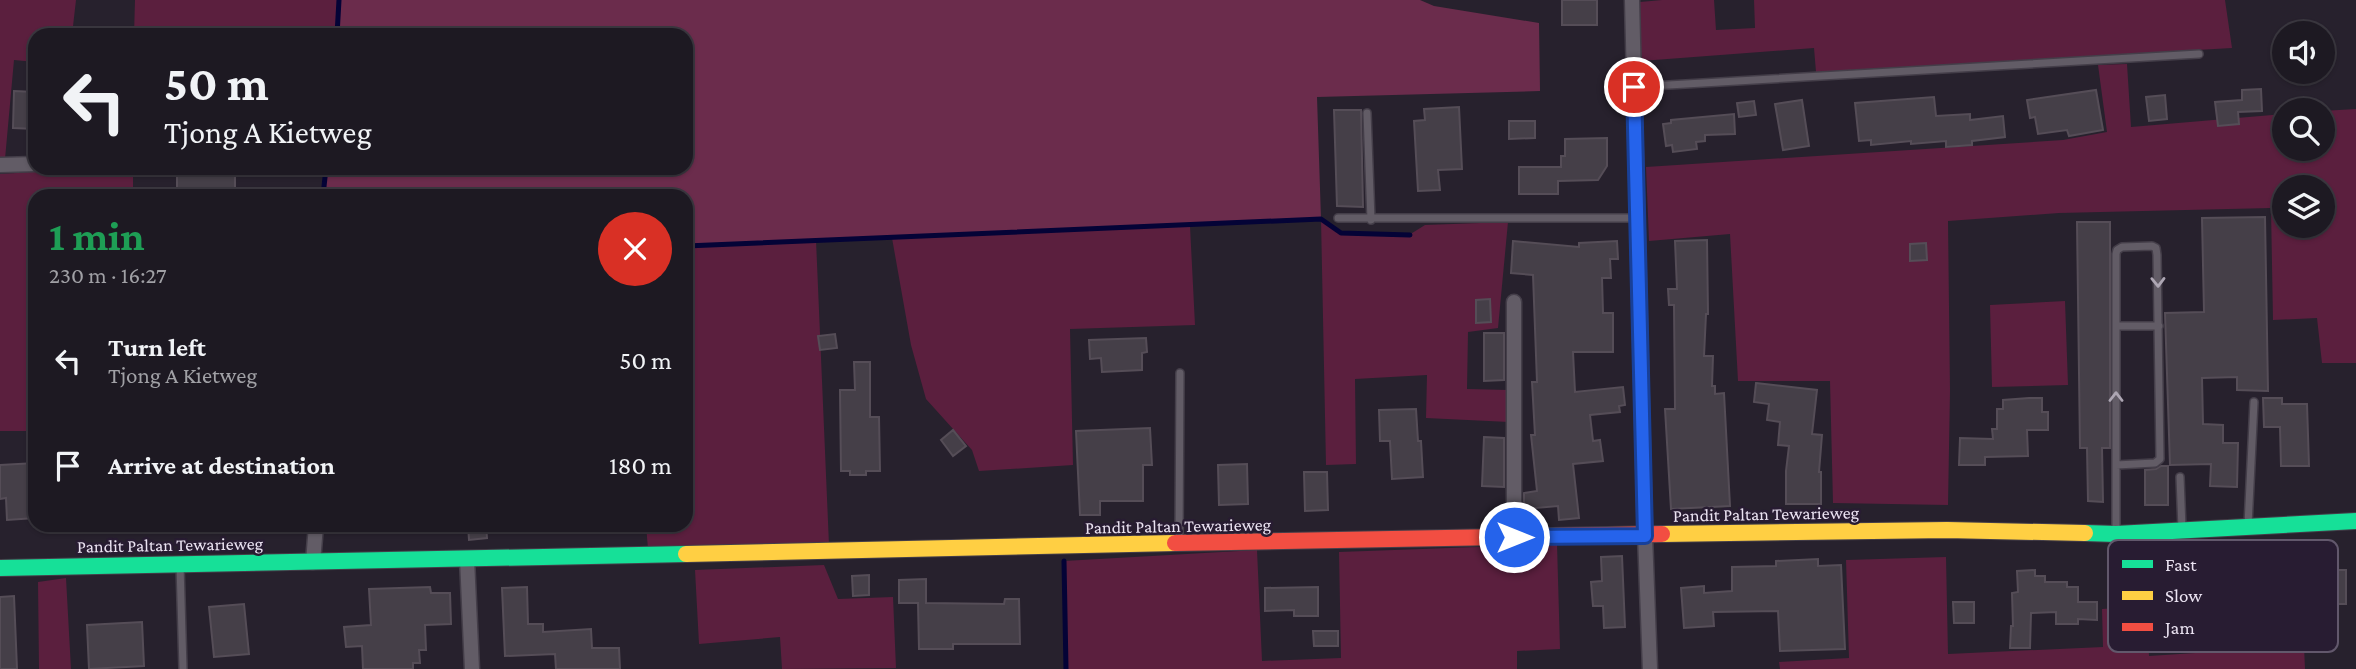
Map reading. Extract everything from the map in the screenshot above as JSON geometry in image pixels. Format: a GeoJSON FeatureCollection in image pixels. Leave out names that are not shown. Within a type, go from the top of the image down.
{"type":"FeatureCollection","features":[{"type":"Feature","properties":{"kind":"street"},"geometry":{"type":"LineString","coordinates":[[1632,0],[1650,669]]}},
{"type":"Feature","properties":{"kind":"street"},"geometry":{"type":"LineString","coordinates":[[0,165],[28,164]]}},
{"type":"Feature","properties":{"kind":"street"},"geometry":{"type":"LineString","coordinates":[[1514,302],[1514,537]]}},
{"type":"Feature","properties":{"kind":"street","name":"Pandit Paltan Tewarieweg"},"geometry":{"type":"LineString","coordinates":[[0,568],[1947,530],[2116,534],[2356,521]]}},
{"type":"Feature","properties":{"kind":"street"},"geometry":{"type":"LineString","coordinates":[[313,562],[315,532]]}},
{"type":"Feature","properties":{"kind":"street"},"geometry":{"type":"LineString","coordinates":[[467,559],[472,669]]}},
{"type":"Feature","properties":{"kind":"lane"},"geometry":{"type":"LineString","coordinates":[[1634,87],[2199,54]]}},
{"type":"Feature","properties":{"kind":"lane"},"geometry":{"type":"LineString","coordinates":[[1367,113],[1371,220]]}},
{"type":"Feature","properties":{"kind":"lane"},"geometry":{"type":"LineString","coordinates":[[1338,218],[1637,218]]}},
{"type":"Feature","properties":{"kind":"lane"},"geometry":{"type":"LineString","coordinates":[[2116,465],[2155,463],[2160,459],[2157,255],[2156,248],[2152,246],[2122,247],[2117,250],[2116,326],[2116,465],[2116,534]]}},
{"type":"Feature","properties":{"kind":"lane"},"geometry":{"type":"LineString","coordinates":[[2116,326],[2159,326]]}},
{"type":"Feature","properties":{"kind":"lane"},"geometry":{"type":"LineString","coordinates":[[1179,545],[1180,373]]}},
{"type":"Feature","properties":{"kind":"lane"},"geometry":{"type":"LineString","coordinates":[[2248,526],[2254,402]]}},
{"type":"Feature","properties":{"kind":"lane"},"geometry":{"type":"LineString","coordinates":[[2180,477],[2182,530]]}},
{"type":"Feature","properties":{"kind":"lane"},"geometry":{"type":"LineString","coordinates":[[180,565],[183,669]]}},
{"type":"Feature","properties":{"kind":"shaded area"},"geometry":{"type":"Polygon","coordinates":[[[0,0],[76,0],[73,28],[28,28],[28,61],[14,60],[5,159],[0,159],[0,0]]]}},
{"type":"Feature","properties":{"kind":"shaded area"},"geometry":{"type":"Polygon","coordinates":[[[135,0],[339,0],[337,28],[134,28],[135,0]]]}},
{"type":"Feature","properties":{"kind":"shaded area"},"geometry":{"type":"Polygon","coordinates":[[[339,0],[1420,0],[1434,6],[1539,23],[1540,91],[1317,97],[1321,219],[693,246],[693,189],[324,189],[325,175],[693,175],[693,28],[337,28],[339,0]]]}},
{"type":"Feature","properties":{"kind":"shaded area"},"geometry":{"type":"Polygon","coordinates":[[[1714,0],[1716,30],[1755,28],[1754,0],[2225,0],[2232,48],[1816,72],[1814,48],[1641,61],[1640,2],[1714,0]]]}},
{"type":"Feature","properties":{"kind":"shaded area"},"geometry":{"type":"Polygon","coordinates":[[[2127,64],[2131,127],[2272,115],[2272,161],[2335,161],[2335,110],[2356,109],[2356,363],[2322,363],[2317,318],[2273,320],[2271,208],[2059,213],[1948,221],[1948,505],[1833,503],[1830,381],[1738,381],[1730,234],[1649,241],[1646,167],[2063,140],[2107,132],[2098,65],[2127,64]]]}},
{"type":"Feature","properties":{"kind":"shaded area"},"geometry":{"type":"Polygon","coordinates":[[[0,174],[133,175],[133,189],[28,189],[28,431],[0,431],[0,174]]]}},
{"type":"Feature","properties":{"kind":"shaded area"},"geometry":{"type":"Polygon","coordinates":[[[1321,219],[1341,233],[1409,235],[1425,225],[1508,222],[1498,328],[1468,332],[1467,389],[1508,390],[1509,422],[1426,418],[1427,375],[1355,379],[1356,464],[1326,465],[1321,219]]]}},
{"type":"Feature","properties":{"kind":"shaded area"},"geometry":{"type":"Polygon","coordinates":[[[1190,226],[1195,325],[1070,329],[1073,465],[979,471],[972,450],[926,399],[911,345],[892,238],[1190,226]]]}},
{"type":"Feature","properties":{"kind":"shaded area"},"geometry":{"type":"Polygon","coordinates":[[[816,240],[829,545],[648,549],[647,532],[693,532],[693,246],[816,240]]]}},
{"type":"Feature","properties":{"kind":"shaded area"},"geometry":{"type":"Polygon","coordinates":[[[2065,301],[2068,385],[1992,387],[1990,305],[2065,301]]]}},
{"type":"Feature","properties":{"kind":"shaded area"},"geometry":{"type":"Polygon","coordinates":[[[1557,544],[1560,649],[1517,651],[1517,669],[1066,669],[1064,561],[1257,550],[1262,661],[1341,658],[1339,552],[1557,544]]]}},
{"type":"Feature","properties":{"kind":"shaded area"},"geometry":{"type":"Polygon","coordinates":[[[1946,557],[1948,654],[2103,647],[2102,609],[2108,609],[2108,652],[2149,652],[2149,656],[2211,652],[2304,652],[2305,669],[1780,669],[1779,662],[1849,658],[1846,560],[1946,557]]]}},
{"type":"Feature","properties":{"kind":"shaded area"},"geometry":{"type":"Polygon","coordinates":[[[824,565],[838,599],[893,597],[896,668],[782,669],[780,637],[699,644],[695,570],[824,565]]]}},
{"type":"Feature","properties":{"kind":"shaded area"},"geometry":{"type":"Polygon","coordinates":[[[66,578],[71,669],[39,669],[38,582],[66,578]]]}},
{"type":"Feature","properties":{"kind":"building"},"geometry":{"type":"Polygon","coordinates":[[[1562,0],[1597,0],[1597,25],[1562,25],[1562,0]]]}},
{"type":"Feature","properties":{"kind":"building"},"geometry":{"type":"Polygon","coordinates":[[[2261,89],[2262,111],[2238,112],[2239,124],[2218,126],[2215,102],[2242,100],[2242,90],[2261,89]]]}},
{"type":"Feature","properties":{"kind":"building"},"geometry":{"type":"Polygon","coordinates":[[[2096,90],[2103,130],[2069,136],[2067,130],[2038,134],[2035,117],[2030,118],[2027,100],[2096,90]]]}},
{"type":"Feature","properties":{"kind":"building"},"geometry":{"type":"Polygon","coordinates":[[[14,91],[28,92],[28,129],[13,128],[14,91]]]}},
{"type":"Feature","properties":{"kind":"building"},"geometry":{"type":"Polygon","coordinates":[[[2165,95],[2167,119],[2149,121],[2146,97],[2165,95]]]}},
{"type":"Feature","properties":{"kind":"building"},"geometry":{"type":"Polygon","coordinates":[[[1934,97],[1936,116],[1970,114],[1970,120],[2003,116],[2005,137],[1972,141],[1972,145],[1946,147],[1946,141],[1871,145],[1871,140],[1859,141],[1855,103],[1934,97]]]}},
{"type":"Feature","properties":{"kind":"building"},"geometry":{"type":"Polygon","coordinates":[[[1802,100],[1809,146],[1783,150],[1775,104],[1802,100]]]}},
{"type":"Feature","properties":{"kind":"building"},"geometry":{"type":"Polygon","coordinates":[[[1754,101],[1756,115],[1739,117],[1737,103],[1754,101]]]}},
{"type":"Feature","properties":{"kind":"building"},"geometry":{"type":"Polygon","coordinates":[[[1459,107],[1462,169],[1438,170],[1440,190],[1418,191],[1414,121],[1425,120],[1424,109],[1459,107]]]}},
{"type":"Feature","properties":{"kind":"building"},"geometry":{"type":"Polygon","coordinates":[[[1334,110],[1361,110],[1363,207],[1337,206],[1334,110]]]}},
{"type":"Feature","properties":{"kind":"building"},"geometry":{"type":"Polygon","coordinates":[[[1734,114],[1735,134],[1705,135],[1705,141],[1696,142],[1697,149],[1673,152],[1672,145],[1666,146],[1663,124],[1671,123],[1671,120],[1734,114]]]}},
{"type":"Feature","properties":{"kind":"building"},"geometry":{"type":"Polygon","coordinates":[[[1509,121],[1535,121],[1535,138],[1509,139],[1509,121]]]}},
{"type":"Feature","properties":{"kind":"building"},"geometry":{"type":"Polygon","coordinates":[[[1607,138],[1607,166],[1598,180],[1558,181],[1558,194],[1519,194],[1519,167],[1561,167],[1561,156],[1565,156],[1565,139],[1607,138]]]}},
{"type":"Feature","properties":{"kind":"building"},"geometry":{"type":"Polygon","coordinates":[[[177,175],[235,175],[235,189],[177,189],[177,175]]]}},
{"type":"Feature","properties":{"kind":"building"},"geometry":{"type":"Polygon","coordinates":[[[2265,217],[2268,391],[2237,390],[2237,377],[2202,378],[2203,424],[2223,425],[2223,443],[2238,443],[2237,487],[2210,486],[2211,464],[2170,465],[2165,313],[2204,312],[2202,218],[2265,217]]]}},
{"type":"Feature","properties":{"kind":"building"},"geometry":{"type":"Polygon","coordinates":[[[2077,222],[2110,222],[2110,448],[2102,448],[2103,502],[2088,501],[2087,448],[2080,448],[2077,222]]]}},
{"type":"Feature","properties":{"kind":"building"},"geometry":{"type":"Polygon","coordinates":[[[1707,240],[1708,314],[1704,356],[1713,356],[1712,386],[1715,386],[1715,394],[1724,393],[1730,506],[1671,509],[1665,409],[1675,409],[1674,305],[1669,305],[1668,289],[1677,289],[1675,241],[1707,240]]]}},
{"type":"Feature","properties":{"kind":"building"},"geometry":{"type":"Polygon","coordinates":[[[1513,241],[1579,247],[1579,243],[1617,241],[1618,259],[1610,259],[1611,278],[1602,278],[1603,313],[1613,313],[1613,352],[1573,352],[1575,392],[1623,387],[1625,405],[1619,406],[1620,412],[1590,415],[1593,441],[1600,440],[1603,461],[1573,464],[1579,518],[1559,520],[1558,506],[1524,509],[1524,493],[1537,491],[1531,435],[1535,435],[1532,382],[1537,382],[1533,275],[1511,273],[1513,241]]]}},
{"type":"Feature","properties":{"kind":"building"},"geometry":{"type":"Polygon","coordinates":[[[1926,243],[1927,260],[1910,261],[1910,244],[1926,243]]]}},
{"type":"Feature","properties":{"kind":"building"},"geometry":{"type":"Polygon","coordinates":[[[1490,299],[1491,322],[1476,323],[1476,300],[1490,299]]]}},
{"type":"Feature","properties":{"kind":"building"},"geometry":{"type":"Polygon","coordinates":[[[1484,333],[1504,333],[1504,380],[1484,381],[1484,333]]]}},
{"type":"Feature","properties":{"kind":"building"},"geometry":{"type":"Polygon","coordinates":[[[835,334],[837,348],[820,350],[818,336],[835,334]]]}},
{"type":"Feature","properties":{"kind":"building"},"geometry":{"type":"Polygon","coordinates":[[[1146,338],[1147,352],[1142,353],[1142,370],[1102,372],[1101,358],[1090,359],[1089,340],[1146,338]]]}},
{"type":"Feature","properties":{"kind":"building"},"geometry":{"type":"Polygon","coordinates":[[[854,362],[870,362],[870,417],[879,417],[880,471],[866,471],[866,475],[850,475],[850,471],[841,471],[840,390],[855,390],[854,362]]]}},
{"type":"Feature","properties":{"kind":"building"},"geometry":{"type":"Polygon","coordinates":[[[1756,383],[1817,390],[1812,434],[1822,435],[1819,472],[1821,504],[1786,504],[1789,446],[1778,445],[1780,422],[1767,420],[1769,404],[1754,402],[1756,383]]]}},
{"type":"Feature","properties":{"kind":"building"},"geometry":{"type":"Polygon","coordinates":[[[2042,398],[2042,412],[2048,412],[2048,430],[2027,430],[2028,456],[1985,457],[1985,465],[1959,465],[1960,438],[1993,439],[1992,429],[1997,429],[1997,409],[2003,409],[2003,400],[2042,398]]]}},
{"type":"Feature","properties":{"kind":"building"},"geometry":{"type":"Polygon","coordinates":[[[2263,398],[2282,398],[2282,404],[2307,404],[2309,466],[2281,466],[2280,427],[2264,427],[2263,398]]]}},
{"type":"Feature","properties":{"kind":"building"},"geometry":{"type":"Polygon","coordinates":[[[1416,409],[1423,477],[1392,479],[1390,441],[1380,441],[1379,410],[1416,409]]]}},
{"type":"Feature","properties":{"kind":"building"},"geometry":{"type":"Polygon","coordinates":[[[1150,428],[1152,465],[1143,465],[1143,501],[1100,501],[1100,515],[1080,515],[1076,431],[1150,428]]]}},
{"type":"Feature","properties":{"kind":"building"},"geometry":{"type":"Polygon","coordinates":[[[953,430],[966,446],[953,456],[941,440],[953,430]]]}},
{"type":"Feature","properties":{"kind":"building"},"geometry":{"type":"Polygon","coordinates":[[[1484,437],[1504,438],[1504,487],[1482,486],[1484,437]]]}},
{"type":"Feature","properties":{"kind":"building"},"geometry":{"type":"Polygon","coordinates":[[[28,463],[28,518],[7,520],[6,498],[0,499],[0,465],[28,463]]]}},
{"type":"Feature","properties":{"kind":"building"},"geometry":{"type":"Polygon","coordinates":[[[1247,464],[1248,504],[1219,505],[1218,465],[1247,464]]]}},
{"type":"Feature","properties":{"kind":"building"},"geometry":{"type":"Polygon","coordinates":[[[2168,466],[2168,505],[2145,505],[2145,470],[2168,466]]]}},
{"type":"Feature","properties":{"kind":"building"},"geometry":{"type":"Polygon","coordinates":[[[1304,472],[1327,472],[1328,510],[1305,511],[1304,472]]]}},
{"type":"Feature","properties":{"kind":"building"},"geometry":{"type":"Polygon","coordinates":[[[468,532],[487,532],[487,538],[469,540],[468,532]]]}},
{"type":"Feature","properties":{"kind":"building"},"geometry":{"type":"Polygon","coordinates":[[[1622,556],[1625,627],[1604,628],[1603,606],[1593,606],[1591,582],[1602,581],[1601,557],[1622,556]]]}},
{"type":"Feature","properties":{"kind":"building"},"geometry":{"type":"Polygon","coordinates":[[[1818,559],[1818,566],[1841,565],[1845,649],[1780,651],[1778,611],[1713,612],[1714,626],[1684,628],[1681,588],[1704,586],[1704,593],[1732,591],[1732,567],[1776,566],[1776,561],[1818,559]]]}},
{"type":"Feature","properties":{"kind":"building"},"geometry":{"type":"Polygon","coordinates":[[[2035,570],[2035,576],[2045,576],[2045,582],[2067,582],[2067,587],[2078,587],[2078,602],[2097,602],[2097,620],[2078,619],[2078,624],[2056,624],[2056,612],[2031,613],[2030,648],[2010,648],[2013,626],[2012,593],[2018,592],[2017,571],[2035,570]]]}},
{"type":"Feature","properties":{"kind":"building"},"geometry":{"type":"Polygon","coordinates":[[[2338,570],[2346,570],[2346,604],[2338,604],[2338,570]]]}},
{"type":"Feature","properties":{"kind":"building"},"geometry":{"type":"Polygon","coordinates":[[[869,575],[869,595],[853,596],[852,576],[869,575]]]}},
{"type":"Feature","properties":{"kind":"building"},"geometry":{"type":"Polygon","coordinates":[[[926,579],[926,603],[1004,604],[1005,599],[1019,599],[1020,644],[953,644],[953,649],[919,649],[918,603],[899,603],[899,580],[926,579]]]}},
{"type":"Feature","properties":{"kind":"building"},"geometry":{"type":"Polygon","coordinates":[[[430,587],[431,593],[450,593],[451,624],[425,625],[426,650],[419,650],[420,663],[413,663],[413,669],[363,669],[362,646],[346,647],[344,627],[371,625],[369,589],[430,587]]]}},
{"type":"Feature","properties":{"kind":"building"},"geometry":{"type":"Polygon","coordinates":[[[527,587],[528,624],[543,624],[543,632],[591,629],[592,648],[619,648],[620,669],[556,669],[555,654],[505,656],[502,588],[527,587]]]}},
{"type":"Feature","properties":{"kind":"building"},"geometry":{"type":"Polygon","coordinates":[[[1318,587],[1318,616],[1294,616],[1294,610],[1265,611],[1265,588],[1318,587]]]}},
{"type":"Feature","properties":{"kind":"building"},"geometry":{"type":"Polygon","coordinates":[[[14,596],[17,669],[0,669],[0,597],[14,596]]]}},
{"type":"Feature","properties":{"kind":"building"},"geometry":{"type":"Polygon","coordinates":[[[1953,602],[1974,602],[1974,623],[1954,623],[1953,602]]]}},
{"type":"Feature","properties":{"kind":"building"},"geometry":{"type":"Polygon","coordinates":[[[244,604],[249,654],[214,657],[209,607],[244,604]]]}},
{"type":"Feature","properties":{"kind":"building"},"geometry":{"type":"Polygon","coordinates":[[[142,622],[144,666],[89,669],[87,625],[142,622]]]}},
{"type":"Feature","properties":{"kind":"building"},"geometry":{"type":"Polygon","coordinates":[[[1313,631],[1338,631],[1338,646],[1314,646],[1313,631]]]}},
{"type":"Feature","properties":{"kind":"waterway"},"geometry":{"type":"LineString","coordinates":[[337,28],[339,0]]}},
{"type":"Feature","properties":{"kind":"waterway"},"geometry":{"type":"LineString","coordinates":[[324,189],[325,175]]}},
{"type":"Feature","properties":{"kind":"waterway"},"geometry":{"type":"LineString","coordinates":[[693,246],[1321,219],[1341,233],[1410,235]]}},
{"type":"Feature","properties":{"kind":"waterway"},"geometry":{"type":"LineString","coordinates":[[1064,561],[1066,669]]}},
{"type":"Feature","properties":{"kind":"traffic: fast"},"geometry":{"type":"LineString","coordinates":[[2085,533],[2116,534],[2356,521]]}},
{"type":"Feature","properties":{"kind":"traffic: fast"},"geometry":{"type":"LineString","coordinates":[[0,568],[686,554]]}},
{"type":"Feature","properties":{"kind":"traffic: slow"},"geometry":{"type":"LineString","coordinates":[[1662,534],[1947,530],[2085,533]]}},
{"type":"Feature","properties":{"kind":"traffic: slow"},"geometry":{"type":"LineString","coordinates":[[686,554],[1175,543]]}},
{"type":"Feature","properties":{"kind":"traffic: jam"},"geometry":{"type":"LineString","coordinates":[[1175,543],[1662,534]]}},
{"type":"Feature","properties":{"kind":"route"},"geometry":{"type":"LineString","coordinates":[[1514,537],[1645,536],[1634,87]]}}]}
